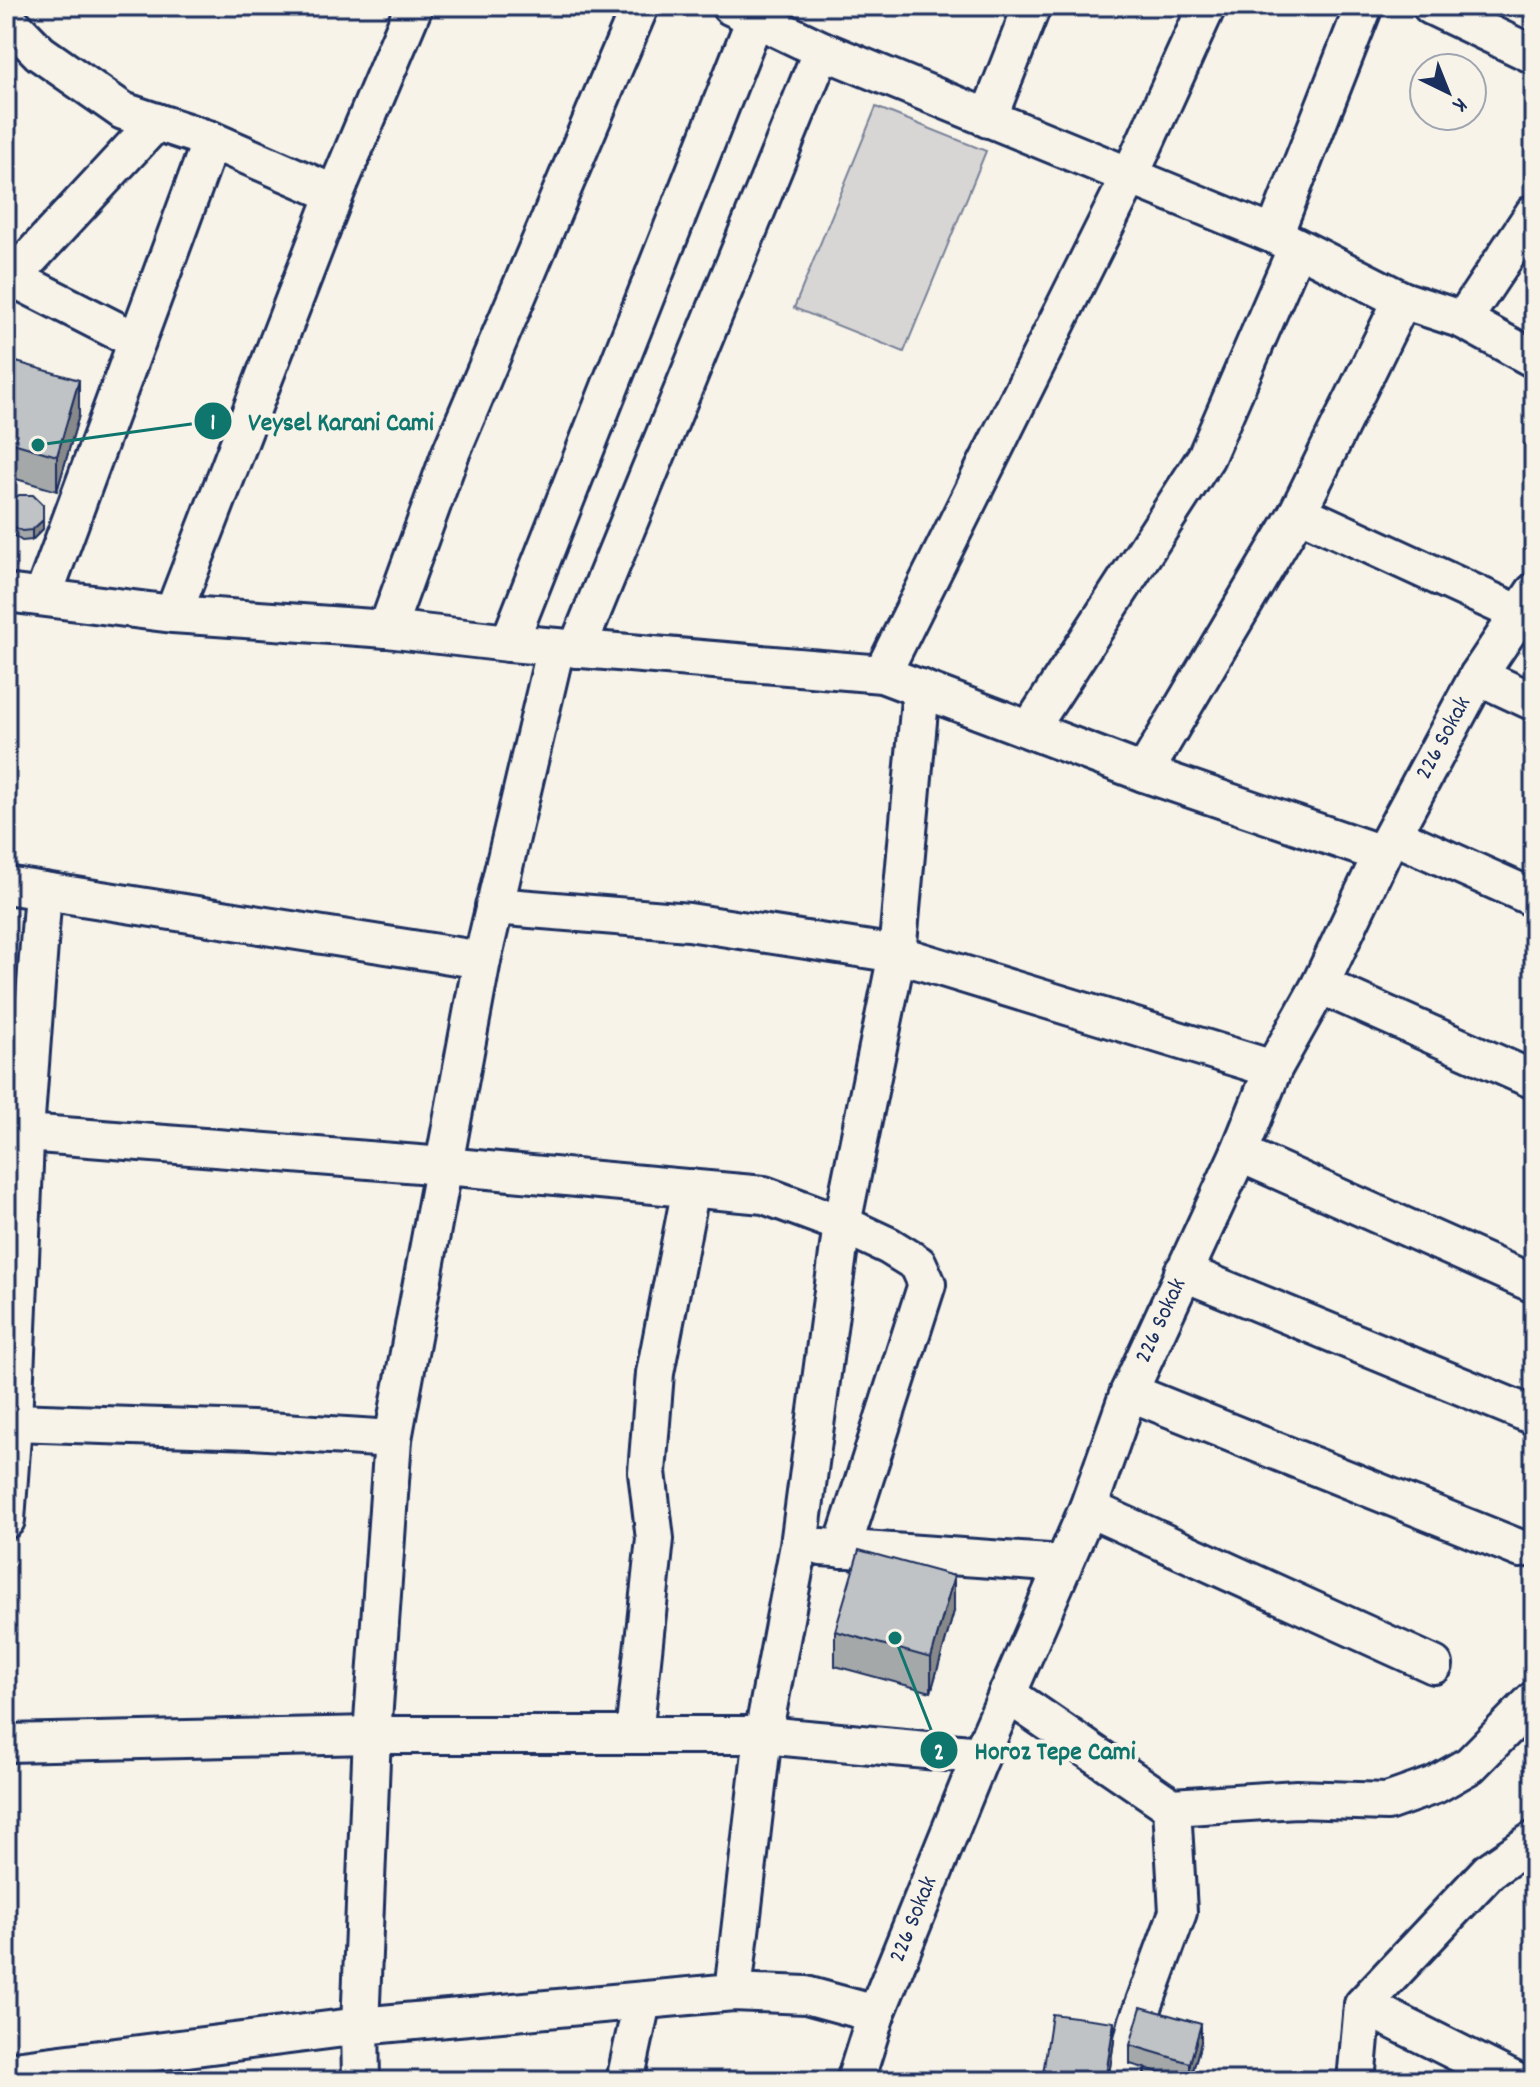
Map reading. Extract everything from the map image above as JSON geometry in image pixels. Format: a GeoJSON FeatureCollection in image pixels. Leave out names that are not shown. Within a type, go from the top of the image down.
{"type":"FeatureCollection","features":[{"type":"Feature","properties":{"kind":"street"},"geometry":{"type":"LineString","coordinates":[[173,614],[335,194],[414,6]]}},
{"type":"Feature","properties":{"kind":"street"},"geometry":{"type":"LineString","coordinates":[[387,629],[450,455],[640,6]]}},
{"type":"Feature","properties":{"kind":"street"},"geometry":{"type":"LineString","coordinates":[[988,119],[1032,6]]}},
{"type":"Feature","properties":{"kind":"street"},"geometry":{"type":"LineString","coordinates":[[882,674],[1129,178],[1207,6]]}},
{"type":"Feature","properties":{"kind":"street"},"geometry":{"type":"LineString","coordinates":[[1030,729],[1206,457],[1286,241],[1364,6]]}},
{"type":"Feature","properties":{"kind":"street"},"geometry":{"type":"LineString","coordinates":[[1431,6],[1534,55]]}},
{"type":"Feature","properties":{"kind":"street"},"geometry":{"type":"LineString","coordinates":[[509,643],[748,10],[822,50],[1286,241],[1402,300],[1463,320],[1534,359]]}},
{"type":"Feature","properties":{"kind":"street"},"geometry":{"type":"LineString","coordinates":[[6,18],[40,53],[123,111],[211,140],[335,194]]}},
{"type":"Feature","properties":{"kind":"street"},"geometry":{"type":"LineString","coordinates":[[361,2081],[360,2026],[372,1735],[393,1439],[494,906],[566,648],[822,50]]}},
{"type":"Feature","properties":{"kind":"street"},"geometry":{"type":"LineString","coordinates":[[137,341],[8,281],[156,122]]}},
{"type":"Feature","properties":{"kind":"street"},"geometry":{"type":"LineString","coordinates":[[43,596],[211,140]]}},
{"type":"Feature","properties":{"kind":"street"},"geometry":{"type":"LineString","coordinates":[[1463,320],[1534,213]]}},
{"type":"Feature","properties":{"kind":"street"},"geometry":{"type":"LineString","coordinates":[[1144,773],[1298,512],[1402,300]]}},
{"type":"Feature","properties":{"kind":"street"},"geometry":{"type":"LineString","coordinates":[[1298,512],[1527,603]]}},
{"type":"Feature","properties":{"kind":"street"},"geometry":{"type":"LineString","coordinates":[[6,593],[173,614],[387,629],[509,643],[882,674],[1144,773],[1388,845],[1534,898]]}},
{"type":"Feature","properties":{"kind":"street","name":"226 Sokak"},"geometry":{"type":"LineString","coordinates":[[855,2081],[876,2014],[981,1755],[1088,1508],[1129,1392],[1239,1153],[1273,1069],[1320,985],[1388,845],[1478,676],[1527,603]]}},
{"type":"Feature","properties":{"kind":"street"},"geometry":{"type":"LineString","coordinates":[[1478,676],[1534,702]]}},
{"type":"Feature","properties":{"kind":"street"},"geometry":{"type":"LineString","coordinates":[[733,1992],[763,1735],[799,1545],[842,1224],[897,954],[921,688]]}},
{"type":"Feature","properties":{"kind":"street"},"geometry":{"type":"LineString","coordinates":[[6,885],[482,960]]}},
{"type":"Feature","properties":{"kind":"street"},"geometry":{"type":"LineString","coordinates":[[6,1520],[13,1422],[19,1123],[43,891]]}},
{"type":"Feature","properties":{"kind":"street"},"geometry":{"type":"LineString","coordinates":[[494,906],[689,922],[897,954],[1273,1069]]}},
{"type":"Feature","properties":{"kind":"street"},"geometry":{"type":"LineString","coordinates":[[1320,985],[1534,1080]]}},
{"type":"Feature","properties":{"kind":"street"},"geometry":{"type":"LineString","coordinates":[[19,1123],[764,1195],[842,1224],[918,1264],[927,1284],[842,1549]]}},
{"type":"Feature","properties":{"kind":"street"},"geometry":{"type":"LineString","coordinates":[[1239,1153],[1534,1284]]}},
{"type":"Feature","properties":{"kind":"street"},"geometry":{"type":"LineString","coordinates":[[634,1735],[655,1539],[647,1472],[655,1373],[691,1188]]}},
{"type":"Feature","properties":{"kind":"street"},"geometry":{"type":"LineString","coordinates":[[1183,1272],[1534,1416]]}},
{"type":"Feature","properties":{"kind":"street"},"geometry":{"type":"LineString","coordinates":[[1129,1392],[1521,1549]]}},
{"type":"Feature","properties":{"kind":"street"},"geometry":{"type":"LineString","coordinates":[[13,1422],[252,1430],[393,1439]]}},
{"type":"Feature","properties":{"kind":"street"},"geometry":{"type":"LineString","coordinates":[[1088,1508],[1434,1665]]}},
{"type":"Feature","properties":{"kind":"street"},"geometry":{"type":"LineString","coordinates":[[799,1545],[1063,1564]]}},
{"type":"Feature","properties":{"kind":"street"},"geometry":{"type":"LineString","coordinates":[[1007,1694],[1172,1807],[1297,1799],[1387,1802],[1435,1785],[1470,1765],[1534,1700]]}},
{"type":"Feature","properties":{"kind":"street"},"geometry":{"type":"LineString","coordinates":[[6,1743],[372,1735],[763,1735],[981,1755]]}},
{"type":"Feature","properties":{"kind":"street"},"geometry":{"type":"LineString","coordinates":[[1122,2081],[1138,2021],[1178,1912],[1172,1807]]}},
{"type":"Feature","properties":{"kind":"street"},"geometry":{"type":"LineString","coordinates":[[1356,2081],[1363,2005],[1489,1871],[1534,1840]]}},
{"type":"Feature","properties":{"kind":"street"},"geometry":{"type":"LineString","coordinates":[[6,2071],[360,2026],[733,1992],[806,1995],[876,2014]]}},
{"type":"Feature","properties":{"kind":"street"},"geometry":{"type":"LineString","coordinates":[[625,2081],[642,2002]]}},
{"type":"Feature","properties":{"kind":"street"},"geometry":{"type":"LineString","coordinates":[[1363,2005],[1515,2081]]}},
{"type":"Feature","properties":{"kind":"shaded area"},"geometry":{"type":"Polygon","coordinates":[[[876,107],[986,151],[904,352],[794,308],[876,107]]]}},
{"type":"Feature","properties":{"kind":"building"},"geometry":{"type":"Polygon","coordinates":[[[6,359],[79,380],[57,456],[6,441],[6,359]]]}},
{"type":"Feature","properties":{"kind":"building"},"geometry":{"type":"Polygon","coordinates":[[[19,495],[33,495],[43,505],[43,520],[32,530],[22,531],[10,524],[6,509],[19,495]]]}},
{"type":"Feature","properties":{"kind":"building"},"geometry":{"type":"Polygon","coordinates":[[[859,1550],[954,1576],[931,1658],[835,1631],[859,1550]]]}},
{"type":"Feature","properties":{"kind":"building"},"geometry":{"type":"Polygon","coordinates":[[[1141,2007],[1201,2024],[1190,2063],[1130,2045],[1141,2007]]]}},
{"type":"Feature","properties":{"kind":"building"},"geometry":{"type":"Polygon","coordinates":[[[1052,2014],[1114,2022],[1105,2081],[1043,2074],[1052,2014]]]}},
{"type":"Feature","properties":{"kind":"place","name":"Veysel Karani Cami"},"geometry":{"type":"Point","coordinates":[38,445]}},
{"type":"Feature","properties":{"kind":"place","name":"Horoz Tepe Cami"},"geometry":{"type":"Point","coordinates":[895,1638]}}]}
